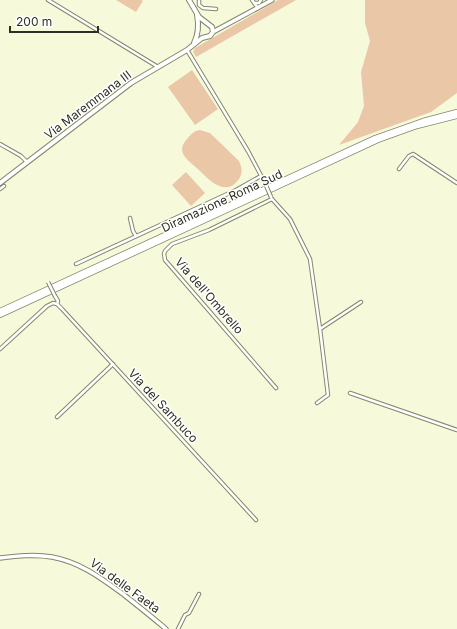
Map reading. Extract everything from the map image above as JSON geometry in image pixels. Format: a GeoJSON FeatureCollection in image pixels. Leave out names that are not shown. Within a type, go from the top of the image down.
{"type":"FeatureCollection","features":[{"type":"Feature","properties":{"kind":"highway","name":"Diramazione Roma Sud"},"geometry":{"type":"LineString","coordinates":[[0,310],[375,138],[423,121],[457,112]]}},
{"type":"Feature","properties":{"kind":"highway","name":"Diramazione Roma Sud"},"geometry":{"type":"LineString","coordinates":[[0,315],[378,140],[417,126],[457,116]]}},
{"type":"Feature","properties":{"kind":"main road"},"geometry":{"type":"LineString","coordinates":[[189,0],[196,13],[198,26],[196,40],[189,49]]}},
{"type":"Feature","properties":{"kind":"main road"},"geometry":{"type":"LineString","coordinates":[[196,13],[211,26],[213,32]]}},
{"type":"Feature","properties":{"kind":"main road"},"geometry":{"type":"LineString","coordinates":[[198,26],[206,22]]}},
{"type":"Feature","properties":{"kind":"main road","name":"Via Maremmana III"},"geometry":{"type":"LineString","coordinates":[[0,183],[131,84],[189,49],[202,38],[210,36],[213,32]]}},
{"type":"Feature","properties":{"kind":"main road"},"geometry":{"type":"LineString","coordinates":[[198,34],[202,38]]}},
{"type":"Feature","properties":{"kind":"street"},"geometry":{"type":"LineString","coordinates":[[48,0],[158,67]]}},
{"type":"Feature","properties":{"kind":"street"},"geometry":{"type":"LineString","coordinates":[[199,0],[199,5],[203,8],[216,9]]}},
{"type":"Feature","properties":{"kind":"street"},"geometry":{"type":"LineString","coordinates":[[252,1],[259,3],[262,0],[263,5]]}},
{"type":"Feature","properties":{"kind":"street"},"geometry":{"type":"LineString","coordinates":[[213,32],[272,0]]}},
{"type":"Feature","properties":{"kind":"street"},"geometry":{"type":"LineString","coordinates":[[252,1],[258,8]]}},
{"type":"Feature","properties":{"kind":"street"},"geometry":{"type":"LineString","coordinates":[[250,12],[252,1]]}},
{"type":"Feature","properties":{"kind":"street"},"geometry":{"type":"LineString","coordinates":[[211,26],[224,25]]}},
{"type":"Feature","properties":{"kind":"street"},"geometry":{"type":"LineString","coordinates":[[189,49],[248,151],[272,198],[290,219],[308,254],[312,269],[328,395],[317,403]]}},
{"type":"Feature","properties":{"kind":"street"},"geometry":{"type":"LineString","coordinates":[[0,144],[21,156],[28,162]]}},
{"type":"Feature","properties":{"kind":"street"},"geometry":{"type":"LineString","coordinates":[[399,169],[409,156],[413,154],[457,184]]}},
{"type":"Feature","properties":{"kind":"street"},"geometry":{"type":"LineString","coordinates":[[76,264],[236,190],[261,176]]}},
{"type":"Feature","properties":{"kind":"street"},"geometry":{"type":"LineString","coordinates":[[0,190],[4,186]]}},
{"type":"Feature","properties":{"kind":"street","name":"Via dell'Ombrello"},"geometry":{"type":"LineString","coordinates":[[272,198],[209,230],[172,244],[166,248],[164,254],[165,260],[276,388]]}},
{"type":"Feature","properties":{"kind":"street"},"geometry":{"type":"LineString","coordinates":[[130,218],[132,229],[136,236]]}},
{"type":"Feature","properties":{"kind":"street"},"geometry":{"type":"LineString","coordinates":[[0,349],[47,306],[53,303],[57,304],[58,301],[46,277]]}},
{"type":"Feature","properties":{"kind":"street"},"geometry":{"type":"LineString","coordinates":[[320,329],[361,302]]}},
{"type":"Feature","properties":{"kind":"street","name":"Via del Sambuco"},"geometry":{"type":"LineString","coordinates":[[57,304],[256,520]]}},
{"type":"Feature","properties":{"kind":"street"},"geometry":{"type":"LineString","coordinates":[[57,417],[113,364]]}},
{"type":"Feature","properties":{"kind":"street"},"geometry":{"type":"LineString","coordinates":[[350,393],[457,430]]}},
{"type":"Feature","properties":{"kind":"street","name":"Via delle Faeta"},"geometry":{"type":"LineString","coordinates":[[0,558],[35,555],[65,560],[82,567],[98,576],[152,616],[166,629]]}},
{"type":"Feature","properties":{"kind":"street"},"geometry":{"type":"LineString","coordinates":[[178,629],[185,615],[189,613],[199,594]]}},
{"type":"Feature","properties":{"kind":"shaded area"},"geometry":{"type":"Polygon","coordinates":[[[116,0],[141,0],[143,1],[136,12],[116,0]]]}},
{"type":"Feature","properties":{"kind":"shaded area"},"geometry":{"type":"Polygon","coordinates":[[[278,0],[296,0],[196,57],[193,52],[195,48],[278,0]]]}},
{"type":"Feature","properties":{"kind":"shaded area"},"geometry":{"type":"Polygon","coordinates":[[[365,0],[457,0],[457,93],[431,112],[339,145],[358,122],[364,106],[361,72],[370,41],[365,23],[365,0]]]}},
{"type":"Feature","properties":{"kind":"shaded area"},"geometry":{"type":"Polygon","coordinates":[[[192,70],[218,109],[195,125],[168,87],[192,70]]]}},
{"type":"Feature","properties":{"kind":"shaded area"},"geometry":{"type":"Polygon","coordinates":[[[200,130],[210,133],[239,161],[242,172],[239,179],[229,187],[223,187],[213,182],[184,156],[182,148],[184,143],[190,135],[200,130]]]}},
{"type":"Feature","properties":{"kind":"shaded area"},"geometry":{"type":"Polygon","coordinates":[[[186,172],[205,193],[191,206],[172,185],[186,172]]]}}]}
